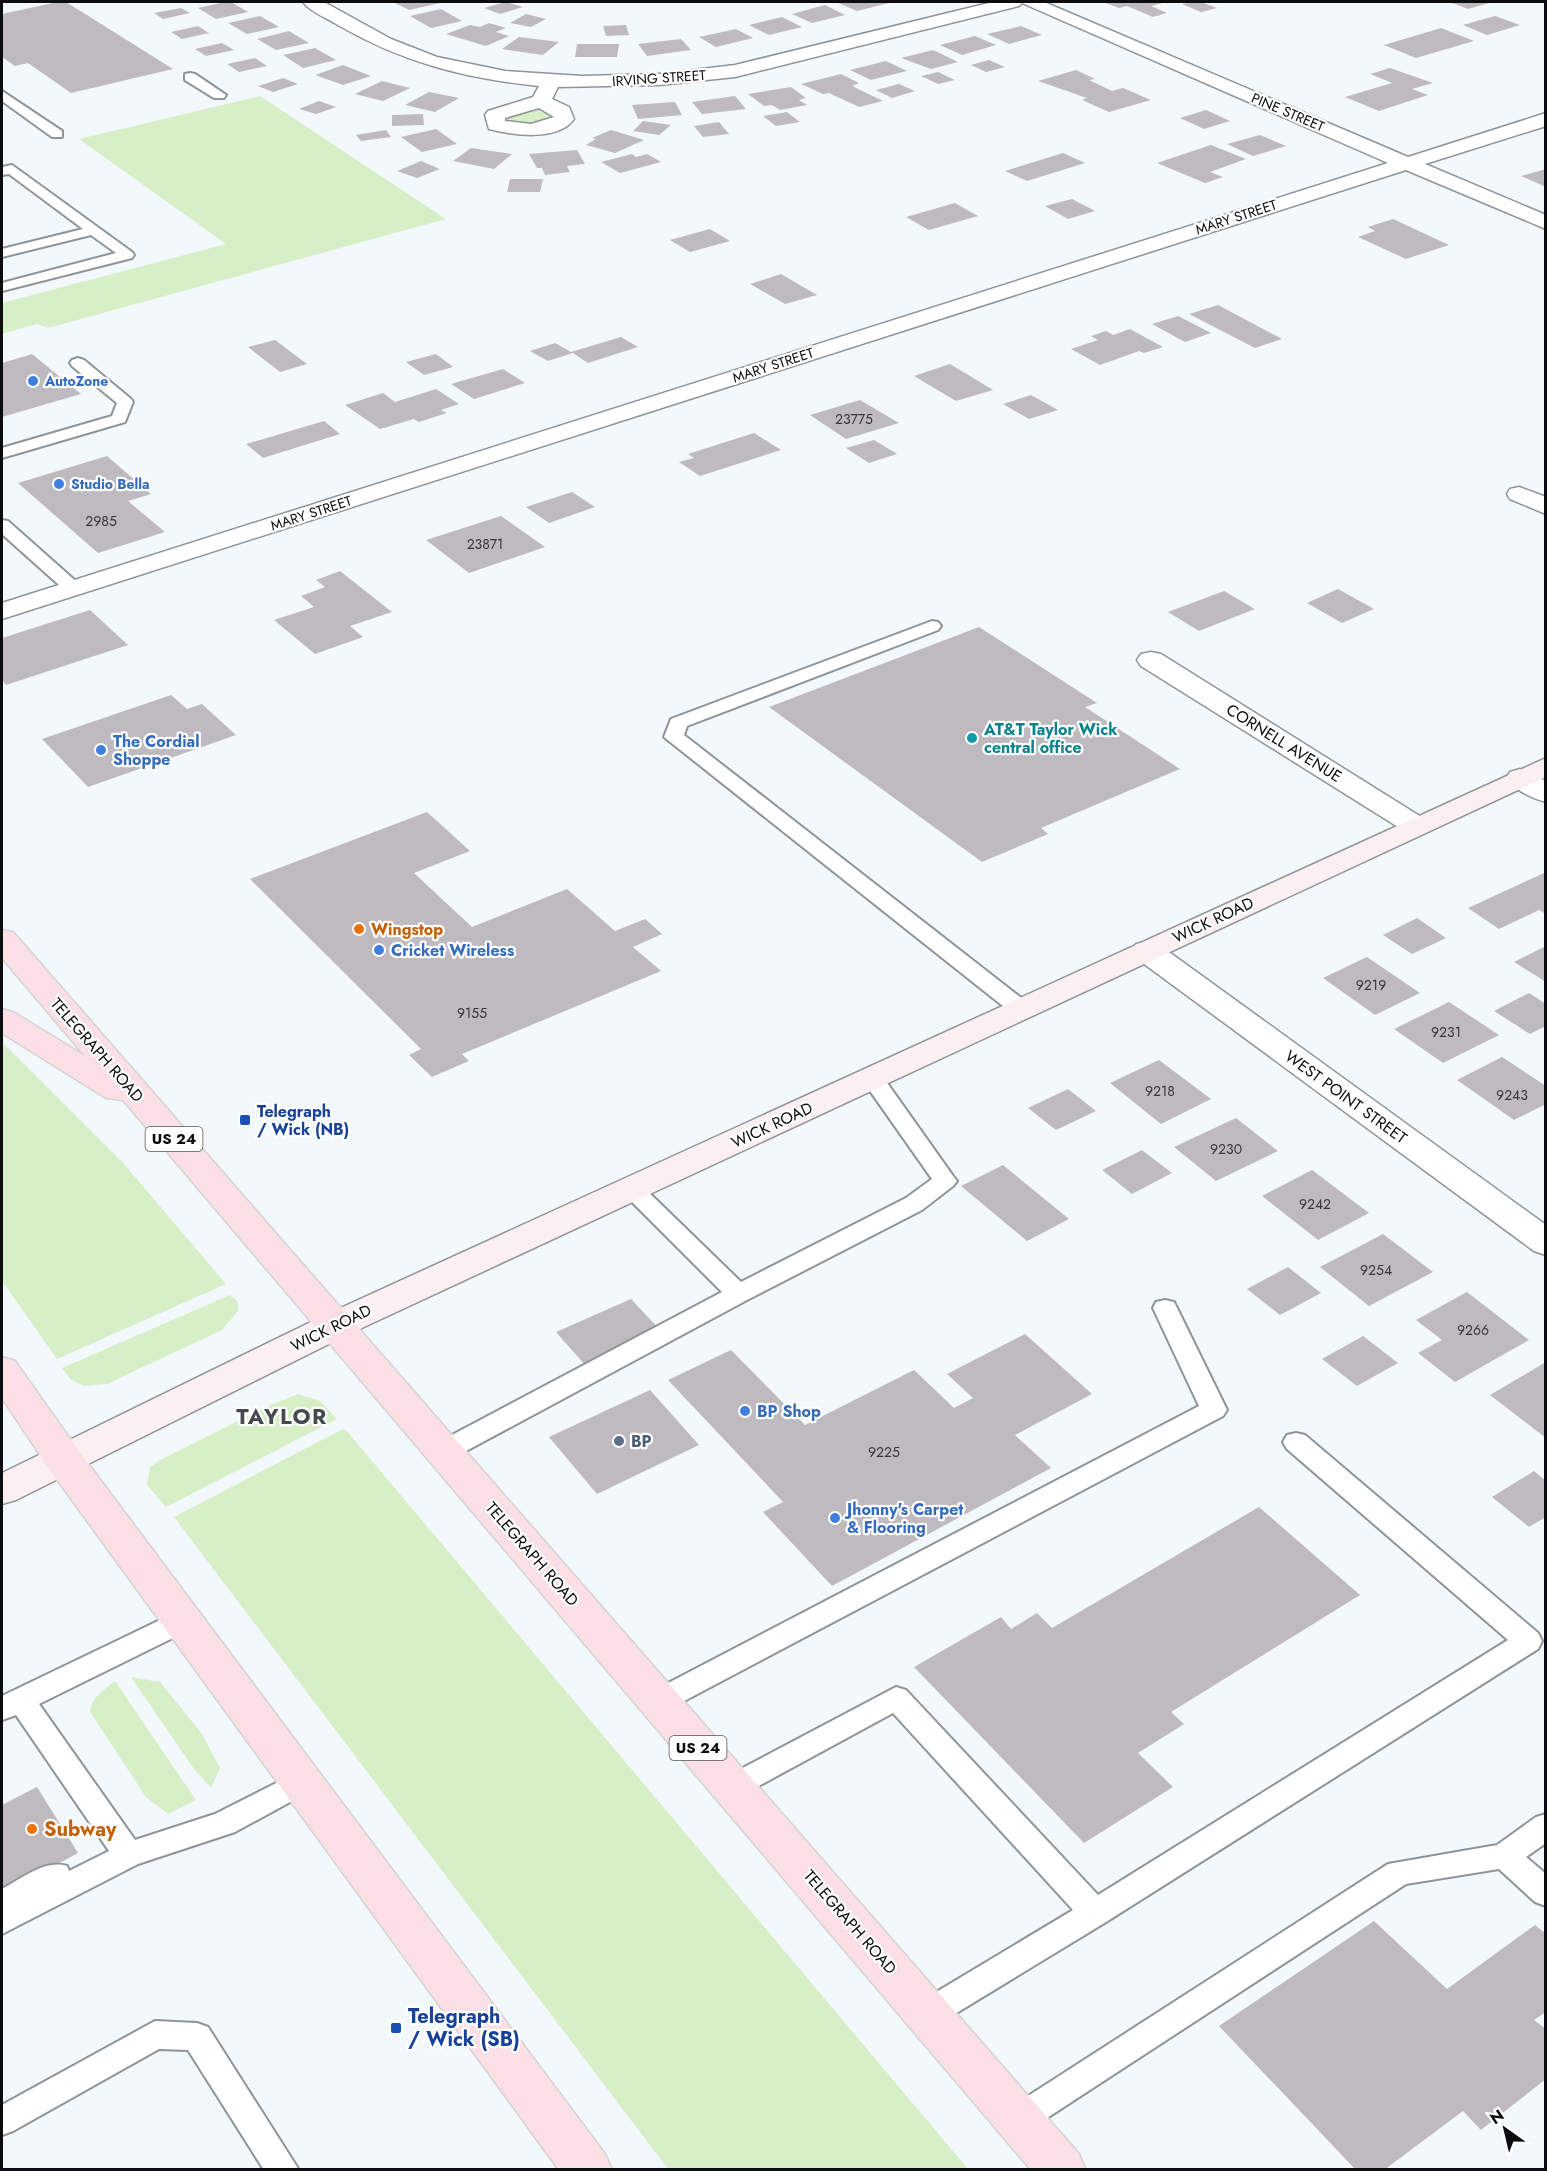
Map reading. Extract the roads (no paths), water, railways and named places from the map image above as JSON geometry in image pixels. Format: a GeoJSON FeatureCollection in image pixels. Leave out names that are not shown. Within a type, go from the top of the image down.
{"type":"FeatureCollection","features":[{"type":"Feature","properties":{"kind":"main road","name":"TELEGRAPH ROAD"},"geometry":{"type":"LineString","coordinates":[[2,939],[1062,2169]]}},
{"type":"Feature","properties":{"kind":"main road"},"geometry":{"type":"LineString","coordinates":[[2,1018],[148,1109]]}},
{"type":"Feature","properties":{"kind":"main road"},"geometry":{"type":"LineString","coordinates":[[2,1370],[64,1460],[588,2169]]}},
{"type":"Feature","properties":{"kind":"street","name":"IRVING STREET"},"geometry":{"type":"LineString","coordinates":[[312,2],[374,38],[430,61],[511,77],[552,80],[649,81],[735,71],[1013,2]]}},
{"type":"Feature","properties":{"kind":"street","name":"PINE STREET"},"geometry":{"type":"LineString","coordinates":[[1030,2],[1545,223]]}},
{"type":"Feature","properties":{"kind":"street"},"geometry":{"type":"LineString","coordinates":[[541,101],[552,80]]}},
{"type":"Feature","properties":{"kind":"street","name":"MARY STREET"},"geometry":{"type":"LineString","coordinates":[[2,611],[1545,119]]}},
{"type":"Feature","properties":{"kind":"street"},"geometry":{"type":"LineString","coordinates":[[1519,494],[1545,507]]}},
{"type":"Feature","properties":{"kind":"street","name":"CORNELL AVENUE"},"geometry":{"type":"LineString","coordinates":[[1151,660],[1416,826]]}},
{"type":"Feature","properties":{"kind":"street","name":"WICK ROAD"},"geometry":{"type":"LineString","coordinates":[[2,1490],[336,1325],[1416,826],[1537,779]]}},
{"type":"Feature","properties":{"kind":"street","name":"WEST POINT STREET"},"geometry":{"type":"LineString","coordinates":[[1147,951],[1545,1243]]}},
{"type":"Feature","properties":{"kind":"lane"},"geometry":{"type":"LineString","coordinates":[[190,77],[219,95]]}},
{"type":"Feature","properties":{"kind":"lane"},"geometry":{"type":"LineString","coordinates":[[2,95],[57,134]]}},
{"type":"Feature","properties":{"kind":"lane"},"geometry":{"type":"LineString","coordinates":[[2,171],[12,168],[127,255],[2,287]]}},
{"type":"Feature","properties":{"kind":"lane"},"geometry":{"type":"LineString","coordinates":[[2,253],[94,230]]}},
{"type":"Feature","properties":{"kind":"lane"},"geometry":{"type":"LineString","coordinates":[[2,453],[119,419],[125,402],[78,363]]}},
{"type":"Feature","properties":{"kind":"lane"},"geometry":{"type":"LineString","coordinates":[[2,525],[74,589]]}},
{"type":"Feature","properties":{"kind":"lane"},"geometry":{"type":"LineString","coordinates":[[933,626],[678,723],[674,737],[1021,1009]]}},
{"type":"Feature","properties":{"kind":"lane"},"geometry":{"type":"LineString","coordinates":[[444,1451],[738,1294],[914,1204],[945,1181],[872,1078]]}},
{"type":"Feature","properties":{"kind":"lane"},"geometry":{"type":"LineString","coordinates":[[632,1189],[738,1294]]}},
{"type":"Feature","properties":{"kind":"lane"},"geometry":{"type":"LineString","coordinates":[[659,1701],[1214,1410],[1165,1308]]}},
{"type":"Feature","properties":{"kind":"lane"},"geometry":{"type":"LineString","coordinates":[[929,2013],[1095,1913],[1528,1641],[1296,1442]]}},
{"type":"Feature","properties":{"kind":"lane"},"geometry":{"type":"LineString","coordinates":[[120,1859],[11,1704],[183,1620]]}},
{"type":"Feature","properties":{"kind":"lane"},"geometry":{"type":"LineString","coordinates":[[732,1787],[896,1698],[1095,1913]]}},
{"type":"Feature","properties":{"kind":"lane"},"geometry":{"type":"LineString","coordinates":[[2,1903],[60,1873],[120,1859],[225,1823],[302,1782]]}},
{"type":"Feature","properties":{"kind":"lane"},"geometry":{"type":"LineString","coordinates":[[1018,2119],[1399,1873],[1504,1856],[1545,1826]]}},
{"type":"Feature","properties":{"kind":"lane"},"geometry":{"type":"LineString","coordinates":[[1504,1856],[1545,1893]]}},
{"type":"Feature","properties":{"kind":"lane"},"geometry":{"type":"LineString","coordinates":[[2,1921],[120,1859]]}},
{"type":"Feature","properties":{"kind":"lane"},"geometry":{"type":"LineString","coordinates":[[2,2121],[155,2035],[197,2037],[283,2169]]}},
{"type":"Feature","properties":{"kind":"place","name":"AutoZone"},"geometry":{"type":"Point","coordinates":[33,381]}},
{"type":"Feature","properties":{"kind":"place","name":"Studio Bella"},"geometry":{"type":"Point","coordinates":[59,484]}},
{"type":"Feature","properties":{"kind":"place","name":"AT&T Taylor Wick central office"},"geometry":{"type":"Point","coordinates":[972,738]}},
{"type":"Feature","properties":{"kind":"place","name":"The Cordial Shoppe"},"geometry":{"type":"Point","coordinates":[101,750]}},
{"type":"Feature","properties":{"kind":"place","name":"Wingstop"},"geometry":{"type":"Point","coordinates":[359,929]}},
{"type":"Feature","properties":{"kind":"place","name":"Cricket Wireless"},"geometry":{"type":"Point","coordinates":[379,950]}},
{"type":"Feature","properties":{"kind":"place","name":"Telegraph / Wick (NB)"},"geometry":{"type":"Point","coordinates":[245,1120]}},
{"type":"Feature","properties":{"kind":"place","name":"BP Shop"},"geometry":{"type":"Point","coordinates":[745,1411]}},
{"type":"Feature","properties":{"kind":"place","name":"BP"},"geometry":{"type":"Point","coordinates":[619,1441]}},
{"type":"Feature","properties":{"kind":"place","name":"Jhonny's Carpet & Flooring"},"geometry":{"type":"Point","coordinates":[835,1518]}},
{"type":"Feature","properties":{"kind":"place","name":"Subway"},"geometry":{"type":"Point","coordinates":[32,1829]}},
{"type":"Feature","properties":{"kind":"place","name":"Telegraph / Wick (SB)"},"geometry":{"type":"Point","coordinates":[396,2028]}},
{"type":"Feature","properties":{"kind":"district","name":"TAYLOR"},"geometry":{"type":"Point","coordinates":[282,1416]}}]}
